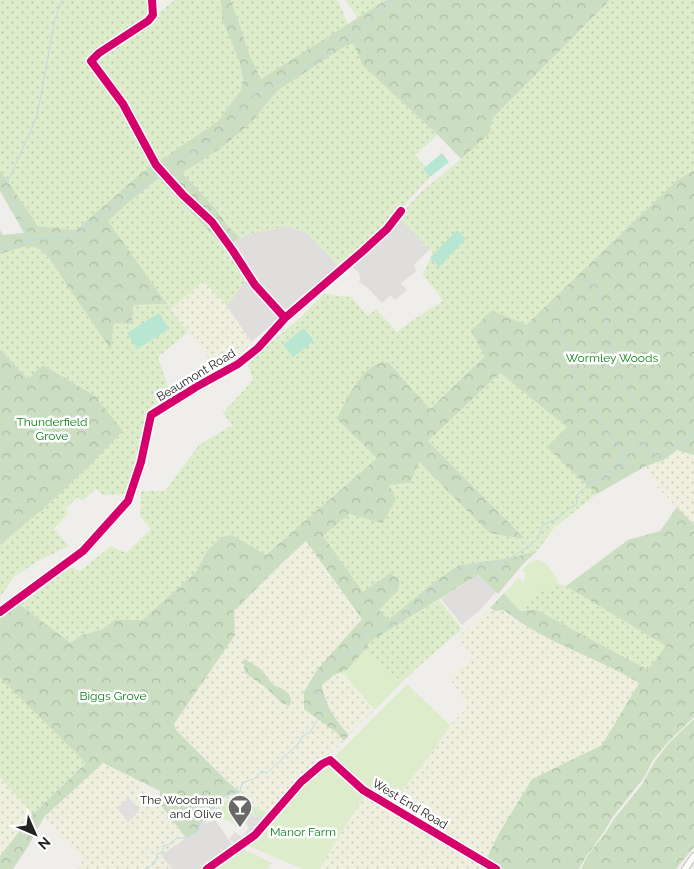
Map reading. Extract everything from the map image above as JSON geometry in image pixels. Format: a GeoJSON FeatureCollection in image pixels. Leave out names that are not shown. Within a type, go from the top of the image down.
{"type":"FeatureCollection","features":[{"type":"Feature","properties":{"kind":"street"},"geometry":{"type":"LineString","coordinates":[[152,0],[153,15],[148,21],[99,53],[91,61],[123,104],[156,165],[183,195],[212,222],[255,285],[286,318]]}},
{"type":"Feature","properties":{"kind":"street","name":"Beaumont Road"},"geometry":{"type":"LineString","coordinates":[[0,612],[83,551],[128,501],[141,462],[152,415],[238,364],[258,348],[286,318],[364,251],[401,211]]}},
{"type":"Feature","properties":{"kind":"street","name":"West End Road"},"geometry":{"type":"LineString","coordinates":[[207,869],[255,835],[301,782],[322,764],[330,760],[370,795],[496,869]]}},
{"type":"Feature","properties":{"kind":"street"},"geometry":{"type":"LineString","coordinates":[[685,869],[694,856]]}},
{"type":"Feature","properties":{"kind":"shaded area"},"geometry":{"type":"Polygon","coordinates":[[[401,220],[430,249],[414,265],[417,271],[401,283],[407,290],[395,300],[391,295],[382,303],[367,287],[359,282],[359,273],[353,267],[401,220]]]}},
{"type":"Feature","properties":{"kind":"shaded area"},"geometry":{"type":"Polygon","coordinates":[[[287,226],[307,233],[339,266],[288,311],[274,304],[256,284],[230,243],[249,234],[287,226]]]}},
{"type":"Feature","properties":{"kind":"shaded area"},"geometry":{"type":"Polygon","coordinates":[[[247,278],[279,317],[278,320],[251,342],[227,306],[247,278]]]}},
{"type":"Feature","properties":{"kind":"shaded area"},"geometry":{"type":"Polygon","coordinates":[[[478,575],[496,592],[479,611],[462,625],[441,599],[478,575]]]}},
{"type":"Feature","properties":{"kind":"shaded area"},"geometry":{"type":"Polygon","coordinates":[[[128,797],[140,810],[128,822],[117,808],[128,797]]]}},
{"type":"Feature","properties":{"kind":"shaded area"},"geometry":{"type":"Polygon","coordinates":[[[243,808],[255,818],[258,815],[264,819],[252,832],[253,834],[238,846],[229,839],[235,832],[242,837],[249,828],[248,825],[236,816],[243,808]]]}},
{"type":"Feature","properties":{"kind":"shaded area"},"geometry":{"type":"Polygon","coordinates":[[[215,820],[234,847],[201,869],[172,869],[161,855],[191,836],[199,826],[215,820]]]}},
{"type":"Feature","properties":{"kind":"green space"},"geometry":{"type":"Polygon","coordinates":[[[0,0],[147,0],[149,12],[143,19],[84,59],[120,105],[152,166],[140,174],[76,230],[38,226],[0,170],[0,0]]]}},
{"type":"Feature","properties":{"kind":"green space"},"geometry":{"type":"Polygon","coordinates":[[[175,0],[221,0],[222,19],[240,63],[243,79],[241,90],[217,122],[157,163],[119,94],[119,90],[104,75],[95,59],[175,0]]]}},
{"type":"Feature","properties":{"kind":"green space"},"geometry":{"type":"Polygon","coordinates":[[[221,0],[231,0],[250,56],[261,79],[386,0],[610,0],[493,118],[489,134],[461,159],[438,135],[363,66],[353,43],[277,91],[252,122],[220,149],[182,173],[240,238],[224,247],[159,178],[108,221],[167,304],[133,305],[132,324],[114,323],[111,350],[48,257],[37,247],[23,247],[0,254],[0,230],[3,235],[24,233],[0,191],[0,170],[38,226],[76,230],[140,174],[217,122],[241,90],[243,79],[240,63],[222,19],[221,0]]]}},
{"type":"Feature","properties":{"kind":"green space"},"geometry":{"type":"Polygon","coordinates":[[[231,0],[338,0],[348,25],[261,79],[250,56],[231,0]]]}},
{"type":"Feature","properties":{"kind":"green space"},"geometry":{"type":"Polygon","coordinates":[[[345,0],[386,0],[358,18],[345,0]]]}},
{"type":"Feature","properties":{"kind":"green space"},"geometry":{"type":"Polygon","coordinates":[[[610,0],[694,0],[694,170],[676,181],[526,325],[491,310],[485,356],[430,409],[389,363],[377,458],[265,556],[232,535],[207,551],[196,572],[142,620],[115,620],[102,629],[81,634],[71,643],[19,604],[70,567],[80,571],[111,546],[126,553],[151,529],[140,516],[141,491],[165,491],[199,445],[232,425],[223,413],[253,380],[247,362],[300,318],[324,293],[351,297],[368,316],[376,309],[397,332],[443,301],[423,274],[433,253],[401,220],[400,215],[421,192],[489,134],[493,118],[610,0]]]}},
{"type":"Feature","properties":{"kind":"green space"},"geometry":{"type":"Polygon","coordinates":[[[353,42],[363,66],[438,135],[415,155],[426,167],[423,169],[430,177],[388,222],[339,266],[307,233],[287,226],[249,234],[240,238],[182,173],[220,149],[252,122],[277,91],[353,42]]]}},
{"type":"Feature","properties":{"kind":"green space"},"geometry":{"type":"Polygon","coordinates":[[[442,153],[449,162],[430,177],[423,169],[442,153]]]}},
{"type":"Feature","properties":{"kind":"green space"},"geometry":{"type":"Polygon","coordinates":[[[694,170],[694,455],[677,450],[664,460],[646,466],[597,494],[547,447],[567,427],[500,373],[428,441],[525,539],[489,533],[419,462],[410,483],[389,485],[396,500],[382,523],[349,514],[323,536],[363,592],[390,573],[400,581],[397,592],[379,610],[388,620],[432,584],[459,565],[510,558],[537,551],[523,564],[498,594],[478,575],[370,642],[363,653],[347,670],[334,675],[322,685],[331,712],[349,735],[344,741],[337,733],[304,709],[304,692],[317,670],[362,619],[306,541],[234,611],[235,635],[174,724],[176,730],[240,792],[225,796],[199,826],[197,832],[186,838],[160,804],[160,791],[103,763],[44,817],[13,869],[0,869],[0,856],[33,814],[86,763],[0,678],[0,617],[19,604],[71,643],[81,635],[102,629],[115,620],[142,620],[196,572],[207,551],[221,537],[232,535],[266,555],[377,458],[337,419],[357,382],[364,374],[380,363],[389,363],[430,409],[485,356],[471,331],[492,310],[526,325],[676,181],[694,170]]]}},
{"type":"Feature","properties":{"kind":"green space"},"geometry":{"type":"Polygon","coordinates":[[[159,178],[224,247],[247,278],[227,306],[203,281],[171,310],[188,332],[158,357],[170,393],[149,409],[146,426],[126,494],[103,495],[96,489],[82,501],[78,497],[65,509],[68,513],[54,529],[69,546],[38,561],[15,576],[0,597],[0,545],[43,509],[29,380],[0,349],[0,254],[23,247],[37,247],[48,257],[111,349],[114,323],[133,305],[166,304],[108,221],[159,178]]]}},
{"type":"Feature","properties":{"kind":"green space"},"geometry":{"type":"Polygon","coordinates":[[[457,230],[466,239],[439,267],[430,258],[457,230]]]}},
{"type":"Feature","properties":{"kind":"green space"},"geometry":{"type":"Polygon","coordinates":[[[203,280],[227,306],[252,344],[233,359],[215,367],[171,310],[203,280]]]}},
{"type":"Feature","properties":{"kind":"green space"},"geometry":{"type":"Polygon","coordinates":[[[159,313],[169,329],[137,349],[127,333],[159,313]]]}},
{"type":"Feature","properties":{"kind":"green space"},"geometry":{"type":"Polygon","coordinates":[[[304,328],[314,341],[293,357],[283,345],[304,328]]]}},
{"type":"Feature","properties":{"kind":"green space","name":"Thunderfield Grove"},"geometry":{"type":"Polygon","coordinates":[[[0,349],[28,379],[43,365],[95,396],[123,431],[43,509],[0,545],[0,349]]]}},
{"type":"Feature","properties":{"kind":"green space"},"geometry":{"type":"Polygon","coordinates":[[[500,373],[567,427],[548,448],[597,494],[554,528],[537,551],[510,558],[459,565],[432,584],[388,621],[379,610],[397,592],[390,573],[363,592],[322,536],[419,462],[489,533],[524,539],[428,441],[500,373]]]}},
{"type":"Feature","properties":{"kind":"green space"},"geometry":{"type":"Polygon","coordinates":[[[677,449],[694,455],[694,525],[658,488],[646,466],[664,460],[677,449]]]}},
{"type":"Feature","properties":{"kind":"green space"},"geometry":{"type":"Polygon","coordinates":[[[677,507],[694,525],[694,717],[668,742],[653,760],[645,776],[612,818],[579,869],[501,869],[486,860],[498,835],[532,779],[602,745],[639,683],[536,632],[504,610],[495,611],[490,608],[504,593],[520,611],[535,609],[648,670],[666,646],[566,586],[628,540],[660,531],[677,507]]]}},
{"type":"Feature","properties":{"kind":"green space"},"geometry":{"type":"Polygon","coordinates":[[[307,539],[365,619],[304,709],[337,733],[344,741],[300,780],[269,814],[255,806],[222,802],[225,796],[239,791],[175,730],[174,725],[234,635],[234,611],[307,539]]]}},
{"type":"Feature","properties":{"kind":"green space"},"geometry":{"type":"Polygon","coordinates":[[[539,560],[550,568],[558,580],[557,583],[534,596],[523,610],[520,611],[504,593],[518,577],[523,582],[525,581],[526,574],[522,571],[529,563],[539,560]]]}},
{"type":"Feature","properties":{"kind":"green space"},"geometry":{"type":"Polygon","coordinates":[[[557,583],[566,586],[667,646],[648,670],[535,609],[523,610],[534,596],[557,583]]]}},
{"type":"Feature","properties":{"kind":"green space"},"geometry":{"type":"Polygon","coordinates":[[[439,600],[462,629],[402,682],[364,651],[370,642],[439,600]]]}},
{"type":"Feature","properties":{"kind":"green space"},"geometry":{"type":"Polygon","coordinates":[[[490,608],[495,611],[503,610],[517,621],[623,673],[639,683],[602,745],[532,779],[498,835],[486,860],[391,805],[434,750],[450,725],[467,708],[449,677],[471,660],[458,637],[490,608]]]}},
{"type":"Feature","properties":{"kind":"green space"},"geometry":{"type":"Polygon","coordinates":[[[364,651],[402,682],[375,710],[342,672],[347,670],[364,651]]]}},
{"type":"Feature","properties":{"kind":"green space"},"geometry":{"type":"Polygon","coordinates":[[[245,659],[262,670],[273,685],[289,694],[291,699],[290,706],[280,701],[245,673],[243,660],[245,659]]]}},
{"type":"Feature","properties":{"kind":"green space"},"geometry":{"type":"Polygon","coordinates":[[[342,672],[375,710],[349,735],[336,721],[323,695],[322,685],[334,675],[342,672]]]}},
{"type":"Feature","properties":{"kind":"green space"},"geometry":{"type":"Polygon","coordinates":[[[0,678],[86,763],[33,814],[0,777],[0,678]]]}},
{"type":"Feature","properties":{"kind":"green space"},"geometry":{"type":"Polygon","coordinates":[[[407,684],[450,725],[434,750],[391,805],[366,789],[332,760],[407,684]]]}},
{"type":"Feature","properties":{"kind":"green space"},"geometry":{"type":"Polygon","coordinates":[[[694,719],[694,847],[676,869],[581,869],[588,855],[614,819],[641,786],[655,761],[669,743],[694,719]]]}},
{"type":"Feature","properties":{"kind":"green space"},"geometry":{"type":"Polygon","coordinates":[[[103,763],[137,780],[160,804],[186,838],[161,855],[172,869],[79,869],[77,866],[84,860],[44,817],[103,763]]]}},
{"type":"Feature","properties":{"kind":"green space","name":"Manor Farm"},"geometry":{"type":"Polygon","coordinates":[[[323,765],[331,765],[366,794],[320,869],[303,869],[246,845],[301,785],[323,765]]]}},
{"type":"Feature","properties":{"kind":"green space"},"geometry":{"type":"Polygon","coordinates":[[[0,777],[33,814],[0,856],[0,777]]]}},
{"type":"Feature","properties":{"kind":"green space"},"geometry":{"type":"Polygon","coordinates":[[[366,794],[484,865],[481,869],[320,869],[366,794]]]}},
{"type":"Feature","properties":{"kind":"green space"},"geometry":{"type":"Polygon","coordinates":[[[232,799],[242,800],[269,814],[253,834],[258,815],[248,826],[240,821],[237,827],[228,820],[221,819],[215,812],[224,802],[232,799]]]}},
{"type":"Feature","properties":{"kind":"green space"},"geometry":{"type":"Polygon","coordinates":[[[241,848],[272,863],[267,869],[210,869],[241,848]]]}},
{"type":"Feature","properties":{"kind":"waterway"},"geometry":{"type":"LineString","coordinates":[[31,239],[6,186],[37,116],[55,19],[62,0]]}},
{"type":"Feature","properties":{"kind":"waterway"},"geometry":{"type":"LineString","coordinates":[[164,171],[225,130],[254,94],[311,65],[394,0]]}},
{"type":"Feature","properties":{"kind":"waterway"},"geometry":{"type":"LineString","coordinates":[[0,249],[32,240],[71,237],[161,173]]}},
{"type":"Feature","properties":{"kind":"waterway"},"geometry":{"type":"LineString","coordinates":[[582,277],[597,287],[619,376],[653,433],[641,445]]}},
{"type":"Feature","properties":{"kind":"waterway"},"geometry":{"type":"LineString","coordinates":[[559,323],[579,390],[623,452],[622,458]]}},
{"type":"Feature","properties":{"kind":"waterway"},"geometry":{"type":"LineString","coordinates":[[145,869],[155,863],[157,854],[163,852],[163,846],[170,844],[177,838],[186,838],[197,832],[199,826],[205,822],[213,810],[218,808],[225,796],[240,792],[243,783],[255,778],[261,771],[267,773],[297,745],[303,736],[310,732],[327,702],[322,696],[312,692],[313,684],[329,665],[342,656],[351,653],[363,639],[362,634],[368,629],[378,631],[387,627],[461,570],[467,572],[475,568],[477,563],[483,564],[486,561],[490,569],[497,567],[504,560],[511,558],[532,544],[538,538],[543,525],[557,519],[577,504],[576,496],[590,483],[603,478],[606,470],[614,473],[624,464],[618,462],[621,459],[626,459],[641,445],[663,458],[680,443],[687,442],[691,435],[694,435]]}},
{"type":"Feature","properties":{"kind":"cycle path"},"geometry":{"type":"LineString","coordinates":[[152,0],[153,15],[148,21],[99,53],[91,61],[123,104],[156,165],[183,195],[212,222],[255,285],[285,318]]}},
{"type":"Feature","properties":{"kind":"cycle path"},"geometry":{"type":"LineString","coordinates":[[0,612],[83,551],[128,501],[141,462],[151,415],[238,364],[258,348],[285,318],[387,229],[401,211]]}},
{"type":"Feature","properties":{"kind":"cycle path"},"geometry":{"type":"LineString","coordinates":[[207,869],[255,835],[301,782],[322,764],[330,760],[363,790],[496,869]]}},
{"type":"Feature","properties":{"kind":"place","name":"The Woodman and Olive"},"geometry":{"type":"Point","coordinates":[240,828]}},
{"type":"Feature","properties":{"kind":"park label","name":"Wormley Woods"},"geometry":{"type":"Point","coordinates":[612,358]}},
{"type":"Feature","properties":{"kind":"park label","name":"Biggs Grove"},"geometry":{"type":"Point","coordinates":[113,696]}}]}
